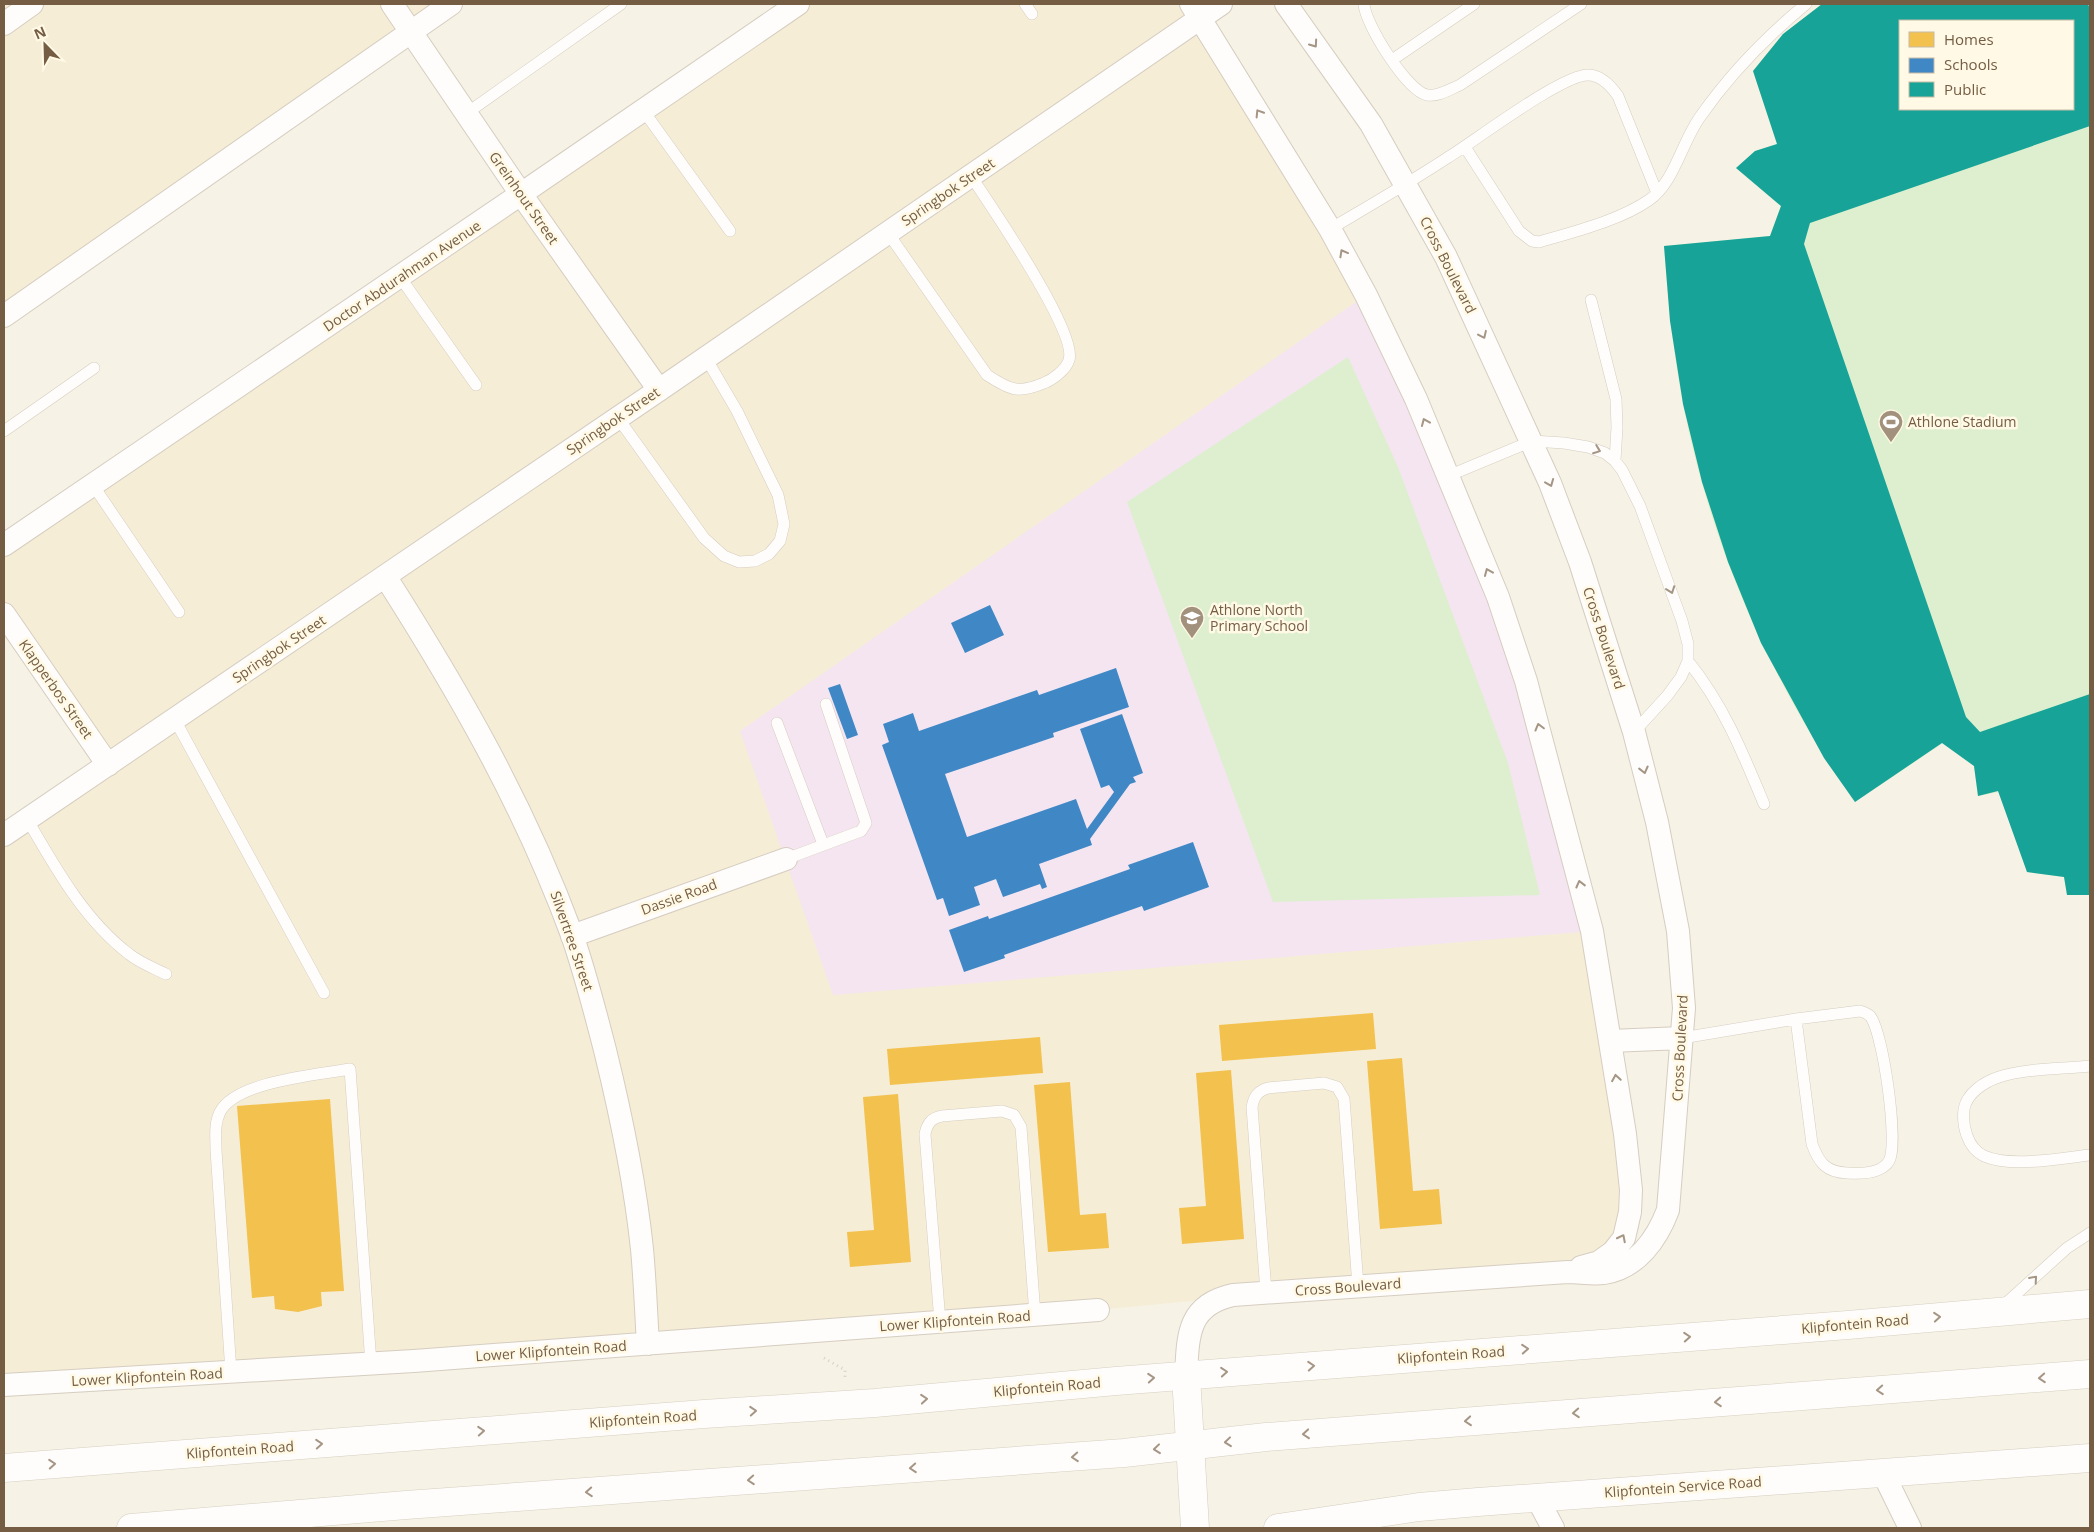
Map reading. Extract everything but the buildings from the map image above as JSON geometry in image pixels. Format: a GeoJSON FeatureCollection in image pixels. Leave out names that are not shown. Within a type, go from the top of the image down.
{"type":"FeatureCollection","features":[{"type":"Feature","properties":{"kind":"main road","name":"Klipfontein Road"},"geometry":{"type":"LineString","coordinates":[[4,1468],[704,1414],[875,1403],[1186,1376],[1848,1325],[2090,1304]]}},
{"type":"Feature","properties":{"kind":"main road"},"geometry":{"type":"LineString","coordinates":[[131,1528],[406,1505],[1124,1453],[1420,1425],[2090,1374]]}},
{"type":"Feature","properties":{"kind":"main road"},"geometry":{"type":"LineString","coordinates":[[1186,1376],[1195,1528]]}},
{"type":"Feature","properties":{"kind":"main road","name":"Klipfontein Service Road"},"geometry":{"type":"LineString","coordinates":[[1292,1527],[1419,1507],[2090,1458]]}},
{"type":"Feature","properties":{"kind":"street"},"geometry":{"type":"LineString","coordinates":[[4,24],[32,4]]}},
{"type":"Feature","properties":{"kind":"street","name":"Greinhout Street"},"geometry":{"type":"LineString","coordinates":[[392,4],[521,194],[659,390]]}},
{"type":"Feature","properties":{"kind":"street"},"geometry":{"type":"LineString","coordinates":[[4,316],[450,4]]}},
{"type":"Feature","properties":{"kind":"street","name":"Doctor Abdurahman Avenue"},"geometry":{"type":"LineString","coordinates":[[4,545],[400,277],[798,4]]}},
{"type":"Feature","properties":{"kind":"street","name":"Springbok Street"},"geometry":{"type":"LineString","coordinates":[[4,835],[972,176],[1195,11],[1221,4]]}},
{"type":"Feature","properties":{"kind":"street","name":"Cross Boulevard"},"geometry":{"type":"LineString","coordinates":[[1186,1376],[1188,1336],[1203,1308],[1216,1298],[1233,1294],[1568,1272],[1604,1273],[1633,1261],[1648,1248],[1660,1231],[1668,1210],[1682,1038],[1684,1008],[1678,931],[1657,822],[1634,732],[1580,562],[1550,483],[1446,258],[1371,124],[1286,4]]}},
{"type":"Feature","properties":{"kind":"street","name":"Cross Boulevard"},"geometry":{"type":"LineString","coordinates":[[1195,11],[1330,229],[1366,295],[1416,399],[1448,476],[1498,598],[1526,681],[1592,931],[1625,1134],[1631,1190],[1630,1212],[1624,1238],[1613,1252],[1599,1262],[1568,1272]]}},
{"type":"Feature","properties":{"kind":"street","name":"Silvertree Street"},"geometry":{"type":"LineString","coordinates":[[385,576],[477,726],[508,786],[545,868],[572,936],[593,1000],[627,1152],[642,1249],[648,1344]]}},
{"type":"Feature","properties":{"kind":"street","name":"Klapperbos Street"},"geometry":{"type":"LineString","coordinates":[[4,614],[108,765]]}},
{"type":"Feature","properties":{"kind":"street","name":"Dassie Road"},"geometry":{"type":"LineString","coordinates":[[572,936],[786,859]]}},
{"type":"Feature","properties":{"kind":"street"},"geometry":{"type":"LineString","coordinates":[[1610,1041],[1682,1038]]}},
{"type":"Feature","properties":{"kind":"street","name":"Lower Klipfontein Road"},"geometry":{"type":"LineString","coordinates":[[4,1385],[371,1364],[1098,1310]]}},
{"type":"Feature","properties":{"kind":"street"},"geometry":{"type":"LineString","coordinates":[[1883,1473],[1910,1528]]}},
{"type":"Feature","properties":{"kind":"street"},"geometry":{"type":"LineString","coordinates":[[1538,1498],[1553,1528]]}},
{"type":"Feature","properties":{"kind":"lane"},"geometry":{"type":"LineString","coordinates":[[467,113],[620,4]]}},
{"type":"Feature","properties":{"kind":"lane"},"geometry":{"type":"LineString","coordinates":[[1025,4],[1032,14]]}},
{"type":"Feature","properties":{"kind":"lane"},"geometry":{"type":"LineString","coordinates":[[1364,4],[1365,14],[1392,60],[1418,92],[1429,96],[1443,93],[1460,85],[1581,4]]}},
{"type":"Feature","properties":{"kind":"lane"},"geometry":{"type":"LineString","coordinates":[[1392,60],[1474,4]]}},
{"type":"Feature","properties":{"kind":"lane"},"geometry":{"type":"LineString","coordinates":[[1465,147],[1519,231],[1532,241],[1539,242],[1585,228],[1630,211],[1649,200],[1663,187],[1699,118],[1730,78],[1770,33],[1806,4]]}},
{"type":"Feature","properties":{"kind":"lane"},"geometry":{"type":"LineString","coordinates":[[1330,229],[1465,147],[1530,102],[1569,80],[1588,75],[1598,77],[1611,86],[1618,96],[1657,193]]}},
{"type":"Feature","properties":{"kind":"lane"},"geometry":{"type":"LineString","coordinates":[[643,110],[730,231]]}},
{"type":"Feature","properties":{"kind":"lane"},"geometry":{"type":"LineString","coordinates":[[888,233],[988,375],[1007,388],[1027,390],[1046,382],[1060,372],[1069,360],[1068,342],[1059,320],[1027,264],[972,176]]}},
{"type":"Feature","properties":{"kind":"lane"},"geometry":{"type":"LineString","coordinates":[[400,277],[476,386]]}},
{"type":"Feature","properties":{"kind":"lane"},"geometry":{"type":"LineString","coordinates":[[1591,300],[1616,399],[1615,461]]}},
{"type":"Feature","properties":{"kind":"lane"},"geometry":{"type":"LineString","coordinates":[[618,418],[704,538],[724,556],[739,562],[755,562],[769,554],[780,541],[784,524],[778,495],[737,411],[706,358]]}},
{"type":"Feature","properties":{"kind":"lane"},"geometry":{"type":"LineString","coordinates":[[4,430],[94,368]]}},
{"type":"Feature","properties":{"kind":"lane"},"geometry":{"type":"LineString","coordinates":[[1448,476],[1532,441],[1588,447],[1605,453],[1615,461],[1626,478],[1647,524],[1682,621],[1688,644],[1688,661],[1681,677],[1668,696],[1634,732]]}},
{"type":"Feature","properties":{"kind":"lane"},"geometry":{"type":"LineString","coordinates":[[93,485],[179,612]]}},
{"type":"Feature","properties":{"kind":"lane"},"geometry":{"type":"LineString","coordinates":[[1688,661],[1708,686],[1731,727],[1764,804]]}},
{"type":"Feature","properties":{"kind":"lane"},"geometry":{"type":"LineString","coordinates":[[786,859],[861,831],[866,823],[826,704]]}},
{"type":"Feature","properties":{"kind":"lane"},"geometry":{"type":"LineString","coordinates":[[174,720],[324,993]]}},
{"type":"Feature","properties":{"kind":"lane"},"geometry":{"type":"LineString","coordinates":[[777,723],[822,844]]}},
{"type":"Feature","properties":{"kind":"lane"},"geometry":{"type":"LineString","coordinates":[[27,819],[84,909],[109,937],[130,955],[166,974]]}},
{"type":"Feature","properties":{"kind":"lane"},"geometry":{"type":"LineString","coordinates":[[1682,1038],[1796,1019],[1860,1011],[1870,1016],[1877,1030],[1882,1050],[1893,1141],[1889,1161],[1882,1168],[1871,1173],[1846,1173],[1829,1170],[1817,1159],[1812,1144],[1796,1019]]}},
{"type":"Feature","properties":{"kind":"lane"},"geometry":{"type":"LineString","coordinates":[[2090,1066],[2023,1072],[1999,1077],[1984,1084],[1971,1094],[1965,1103],[1963,1116],[1965,1133],[1974,1148],[1983,1155],[1999,1160],[2090,1155]]}},
{"type":"Feature","properties":{"kind":"lane"},"geometry":{"type":"LineString","coordinates":[[231,1372],[216,1123],[221,1110],[232,1098],[256,1086],[350,1070],[371,1364]]}},
{"type":"Feature","properties":{"kind":"lane"},"geometry":{"type":"LineString","coordinates":[[1265,1292],[1253,1100],[1262,1090],[1268,1088],[1324,1083],[1337,1088],[1344,1099],[1358,1286]]}},
{"type":"Feature","properties":{"kind":"lane"},"geometry":{"type":"LineString","coordinates":[[940,1322],[926,1127],[935,1117],[993,1111],[1009,1112],[1019,1120],[1021,1127],[1035,1314]]}},
{"type":"Feature","properties":{"kind":"lane"},"geometry":{"type":"LineString","coordinates":[[1997,1311],[2067,1248],[2090,1233]]}},
{"type":"Feature","properties":{"kind":"shaded area"},"geometry":{"type":"Polygon","coordinates":[[[4,4],[451,4],[4,316],[4,4]]]}},
{"type":"Feature","properties":{"kind":"shaded area"},"geometry":{"type":"Polygon","coordinates":[[[798,4],[1191,4],[1330,229],[1559,800],[1630,1212],[1599,1262],[1098,1310],[4,1385],[4,835],[108,765],[4,614],[4,545],[798,4]]]}},
{"type":"Feature","properties":{"kind":"shaded area","name":"Athlone North Primary School"},"geometry":{"type":"Polygon","coordinates":[[[1366,295],[1498,597],[1592,931],[833,995],[740,731],[1366,295]]]}},
{"type":"Feature","properties":{"kind":"green space","name":"Athlone Stadium"},"geometry":{"type":"Polygon","coordinates":[[[1822,4],[2088,4],[2090,9],[2090,895],[2067,895],[2064,877],[2027,872],[1999,792],[1978,796],[1974,766],[1943,743],[1855,802],[1797,710],[1748,612],[1710,510],[1695,457],[1676,365],[1664,246],[1770,236],[1781,206],[1736,168],[1755,151],[1777,144],[1753,71],[1783,34],[1822,4]]]}},
{"type":"Feature","properties":{"kind":"green space"},"geometry":{"type":"Polygon","coordinates":[[[1348,357],[1398,467],[1508,763],[1540,895],[1273,902],[1127,502],[1348,357]]]}},
{"type":"Feature","properties":{"kind":"place","name":"Athlone Stadium"},"geometry":{"type":"Point","coordinates":[1891,443]}},
{"type":"Feature","properties":{"kind":"place","name":"Athlone North Primary School"},"geometry":{"type":"Point","coordinates":[1192,639]}}]}
